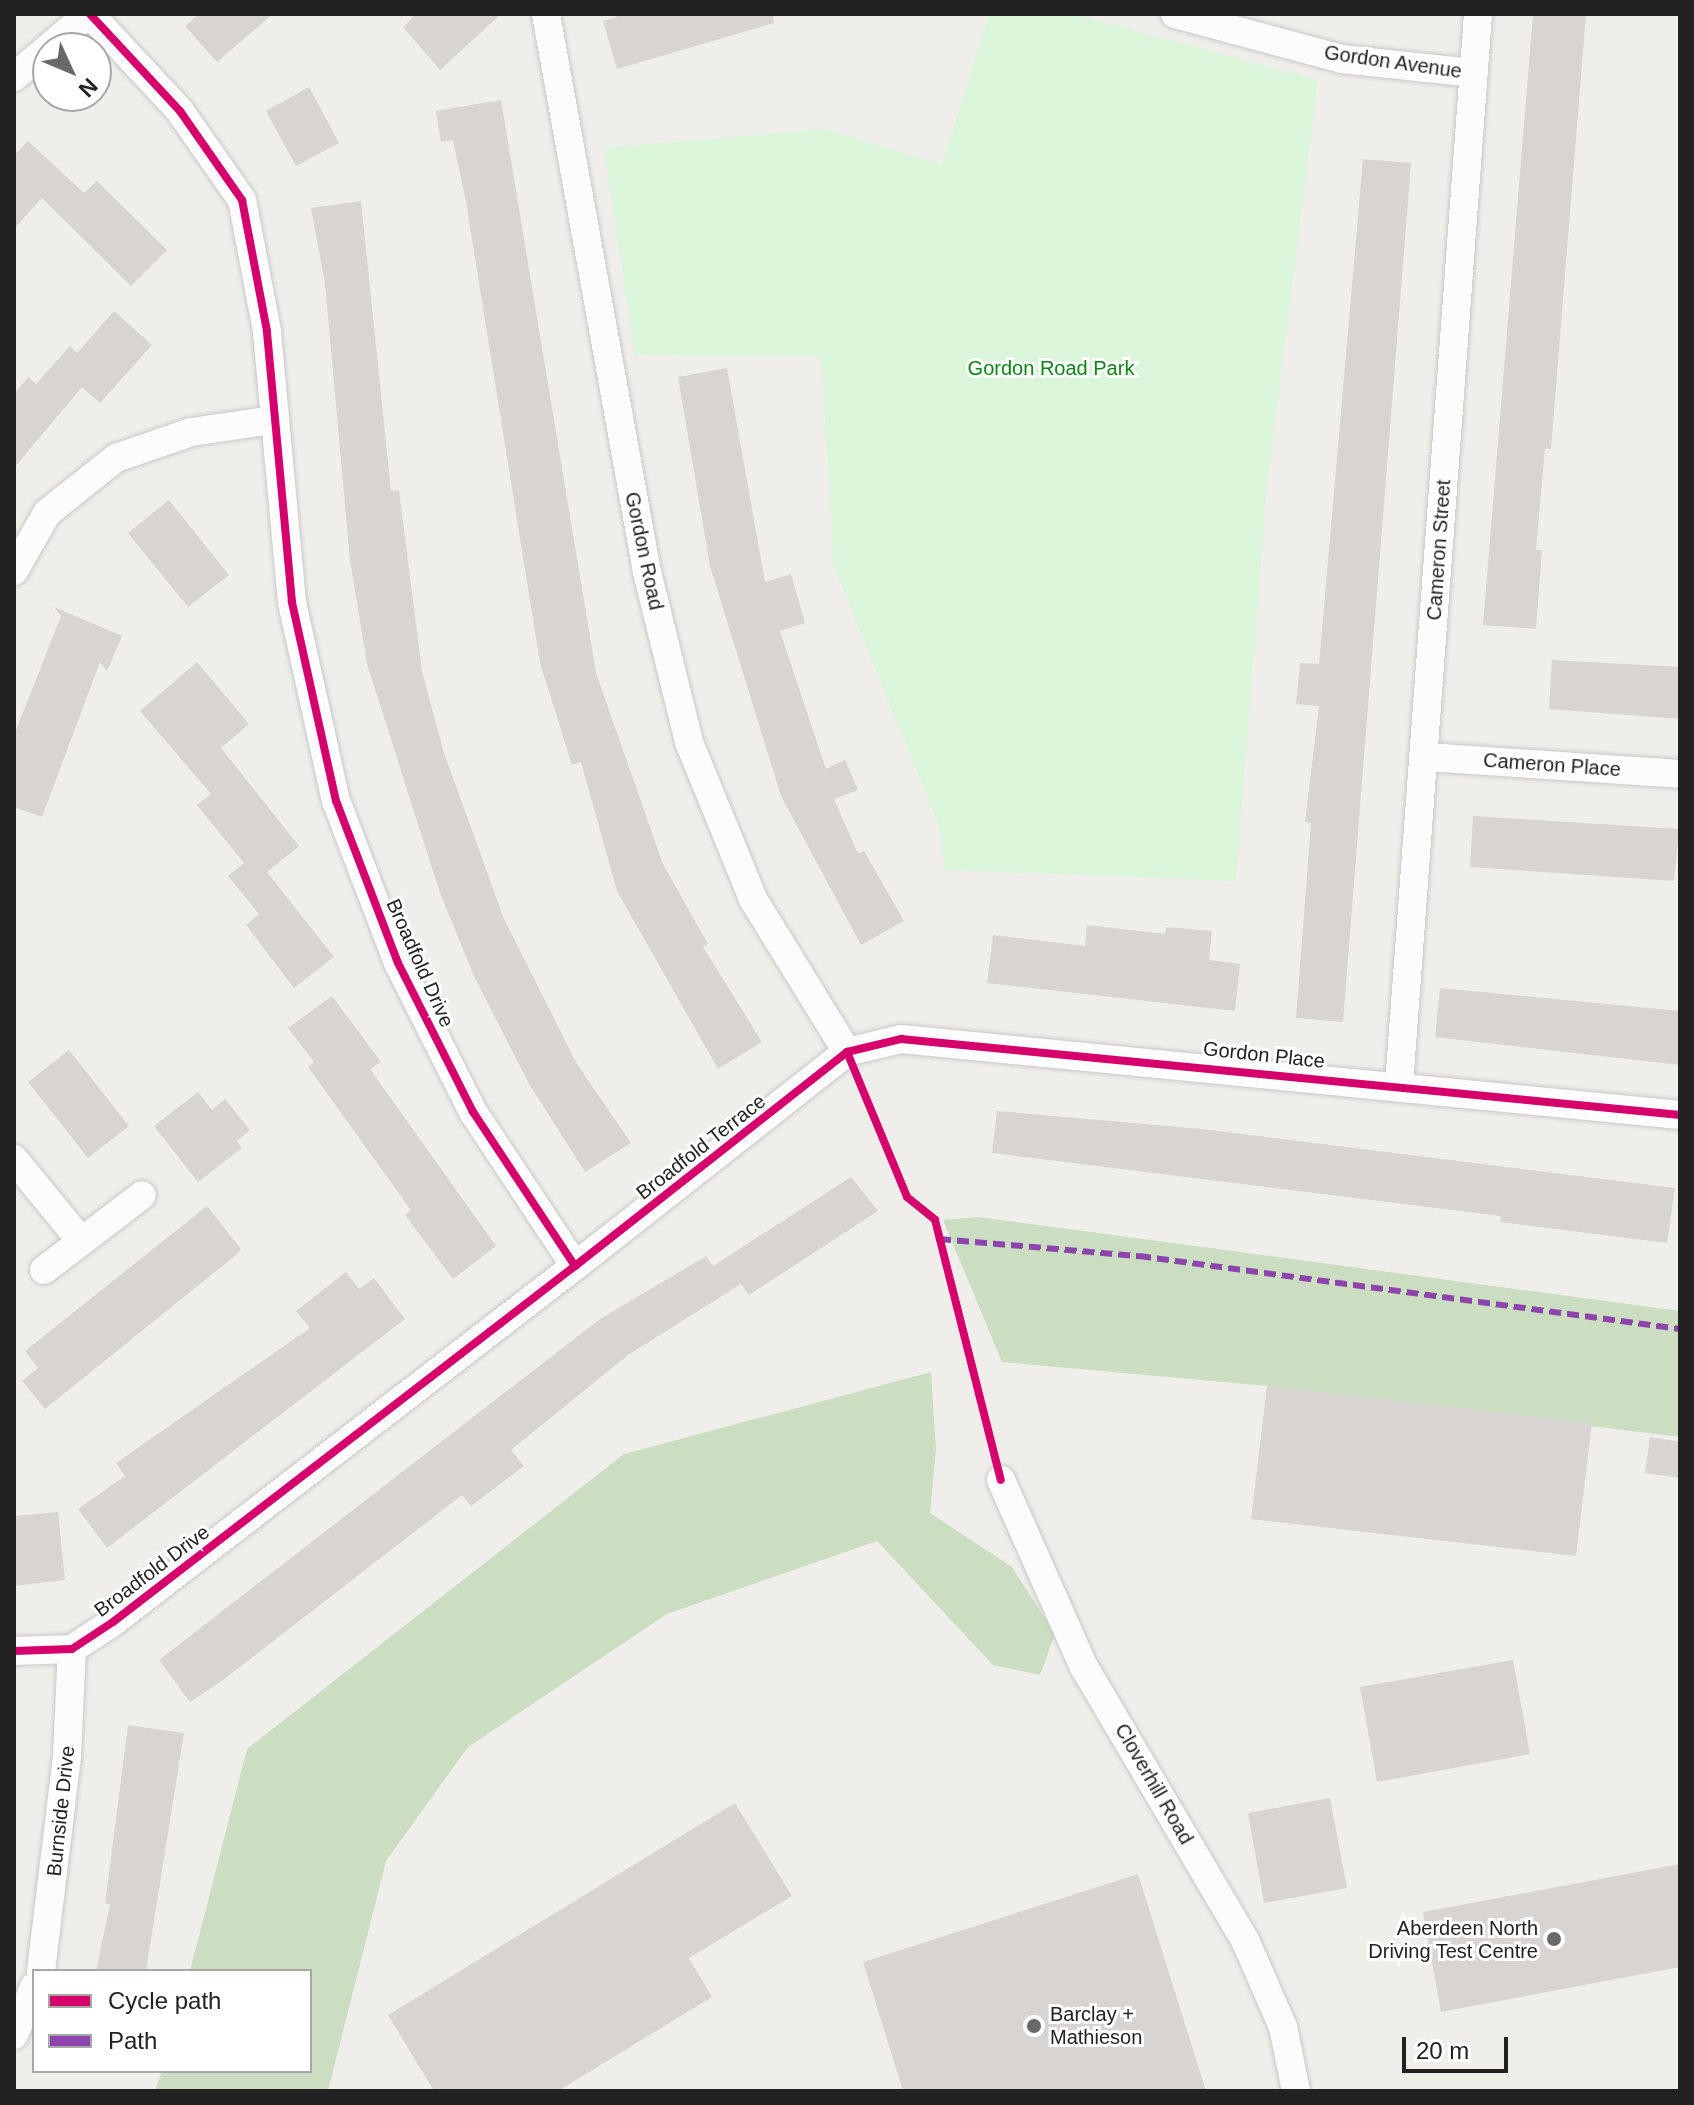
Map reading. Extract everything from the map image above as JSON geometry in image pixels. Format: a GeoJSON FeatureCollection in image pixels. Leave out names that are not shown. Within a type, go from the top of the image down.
{"type":"FeatureCollection","features":[{"type":"Feature","properties":{"kind":"street"},"geometry":{"type":"LineString","coordinates":[[67,32],[89,14]]}},
{"type":"Feature","properties":{"kind":"street","name":"Broadfold Drive"},"geometry":{"type":"LineString","coordinates":[[72,1649],[575,1266],[473,1112],[398,963],[336,801],[292,602],[267,331],[242,200],[180,111],[89,14]]}},
{"type":"Feature","properties":{"kind":"street","name":"Gordon Road"},"geometry":{"type":"LineString","coordinates":[[546,14],[647,572],[689,742],[753,899],[847,1052]]}},
{"type":"Feature","properties":{"kind":"street","name":"Gordon Avenue"},"geometry":{"type":"LineString","coordinates":[[1175,14],[1342,59],[1472,73]]}},
{"type":"Feature","properties":{"kind":"street","name":"Cameron Street"},"geometry":{"type":"LineString","coordinates":[[1399,1085],[1478,14]]}},
{"type":"Feature","properties":{"kind":"street"},"geometry":{"type":"LineString","coordinates":[[14,77],[32,62]]}},
{"type":"Feature","properties":{"kind":"street"},"geometry":{"type":"LineString","coordinates":[[14,571],[47,513],[116,458],[191,432],[273,420]]}},
{"type":"Feature","properties":{"kind":"street","name":"Cameron Place"},"geometry":{"type":"LineString","coordinates":[[1425,757],[1680,774]]}},
{"type":"Feature","properties":{"kind":"street","name":"Gordon Place"},"geometry":{"type":"LineString","coordinates":[[847,1052],[901,1039],[1399,1085],[1680,1115]]}},
{"type":"Feature","properties":{"kind":"street","name":"Broadfold Terrace"},"geometry":{"type":"LineString","coordinates":[[575,1266],[847,1052]]}},
{"type":"Feature","properties":{"kind":"street"},"geometry":{"type":"LineString","coordinates":[[14,1159],[81,1241]]}},
{"type":"Feature","properties":{"kind":"street"},"geometry":{"type":"LineString","coordinates":[[44,1270],[142,1195]]}},
{"type":"Feature","properties":{"kind":"street","name":"Cloverhill Road"},"geometry":{"type":"LineString","coordinates":[[1001,1480],[1084,1667],[1245,1940],[1283,2027],[1296,2091]]}},
{"type":"Feature","properties":{"kind":"street"},"geometry":{"type":"LineString","coordinates":[[14,1651],[72,1649]]}},
{"type":"Feature","properties":{"kind":"street","name":"Burnside Drive"},"geometry":{"type":"LineString","coordinates":[[41,1969],[67,1755],[72,1649]]}},
{"type":"Feature","properties":{"kind":"street"},"geometry":{"type":"LineString","coordinates":[[14,2035],[32,1992]]}},
{"type":"Feature","properties":{"kind":"green space","name":"Gordon Road Park"},"geometry":{"type":"Polygon","coordinates":[[[989,14],[1073,14],[1318,80],[1267,486],[1236,881],[945,870],[939,826],[834,567],[821,357],[635,355],[604,148],[824,129],[942,165],[989,14]]]}},
{"type":"Feature","properties":{"kind":"green space"},"geometry":{"type":"Polygon","coordinates":[[[978,1217],[1680,1311],[1680,1437],[1267,1386],[1002,1362],[943,1220],[978,1217]]]}},
{"type":"Feature","properties":{"kind":"green space"},"geometry":{"type":"Polygon","coordinates":[[[931,1372],[936,1450],[930,1513],[1012,1567],[1055,1634],[1040,1675],[993,1665],[877,1541],[667,1614],[468,1747],[386,1861],[328,2091],[155,2091],[161,2073],[312,2073],[312,1969],[191,1969],[247,1749],[624,1454],[931,1372]]]}},
{"type":"Feature","properties":{"kind":"building"},"geometry":{"type":"Polygon","coordinates":[[[199,14],[273,14],[217,62],[185,26],[199,14]]]}},
{"type":"Feature","properties":{"kind":"building"},"geometry":{"type":"Polygon","coordinates":[[[416,14],[501,14],[440,70],[403,27],[416,14]]]}},
{"type":"Feature","properties":{"kind":"building"},"geometry":{"type":"Polygon","coordinates":[[[626,14],[773,14],[774,23],[617,69],[603,21],[626,14]]]}},
{"type":"Feature","properties":{"kind":"building"},"geometry":{"type":"Polygon","coordinates":[[[1533,14],[1586,14],[1551,449],[1545,449],[1536,550],[1542,550],[1536,629],[1483,625],[1533,14]]]}},
{"type":"Feature","properties":{"kind":"building"},"geometry":{"type":"Polygon","coordinates":[[[309,87],[339,143],[296,166],[266,111],[309,87]]]}},
{"type":"Feature","properties":{"kind":"building"},"geometry":{"type":"Polygon","coordinates":[[[501,100],[596,673],[663,864],[708,944],[703,947],[762,1042],[718,1069],[617,891],[581,762],[572,765],[540,663],[466,202],[453,140],[441,142],[436,111],[501,100]]]}},
{"type":"Feature","properties":{"kind":"building"},"geometry":{"type":"Polygon","coordinates":[[[28,141],[84,193],[97,181],[167,250],[131,286],[42,198],[14,229],[14,156],[28,141]]]}},
{"type":"Feature","properties":{"kind":"building"},"geometry":{"type":"Polygon","coordinates":[[[1363,159],[1411,163],[1343,1022],[1296,1018],[1311,823],[1305,822],[1319,706],[1296,704],[1300,663],[1319,664],[1363,159]]]}},
{"type":"Feature","properties":{"kind":"building"},"geometry":{"type":"Polygon","coordinates":[[[361,201],[391,491],[399,490],[422,671],[444,753],[504,919],[577,1064],[631,1143],[585,1172],[528,1082],[474,976],[440,893],[367,664],[350,560],[325,284],[311,208],[361,201]]]}},
{"type":"Feature","properties":{"kind":"building"},"geometry":{"type":"Polygon","coordinates":[[[114,311],[152,345],[100,403],[82,387],[14,468],[14,394],[28,377],[36,384],[70,346],[77,353],[114,311]]]}},
{"type":"Feature","properties":{"kind":"building"},"geometry":{"type":"Polygon","coordinates":[[[727,368],[765,582],[791,574],[805,623],[780,631],[826,769],[845,760],[858,790],[834,799],[858,854],[864,851],[904,921],[861,945],[781,796],[710,566],[678,377],[727,368]]]}},
{"type":"Feature","properties":{"kind":"building"},"geometry":{"type":"Polygon","coordinates":[[[169,500],[229,575],[188,607],[128,533],[169,500]]]}},
{"type":"Feature","properties":{"kind":"building"},"geometry":{"type":"Polygon","coordinates":[[[54,607],[122,636],[107,671],[100,662],[42,817],[14,807],[14,735],[61,616],[54,607]]]}},
{"type":"Feature","properties":{"kind":"building"},"geometry":{"type":"Polygon","coordinates":[[[1552,660],[1680,667],[1680,719],[1549,709],[1552,660]]]}},
{"type":"Feature","properties":{"kind":"building"},"geometry":{"type":"Polygon","coordinates":[[[197,662],[249,724],[221,748],[299,846],[267,872],[334,957],[294,988],[246,925],[259,914],[228,876],[244,863],[197,805],[211,794],[140,711],[197,662]]]}},
{"type":"Feature","properties":{"kind":"building"},"geometry":{"type":"Polygon","coordinates":[[[1473,816],[1679,829],[1674,881],[1470,867],[1473,816]]]}},
{"type":"Feature","properties":{"kind":"building"},"geometry":{"type":"Polygon","coordinates":[[[1087,925],[1165,934],[1166,927],[1212,931],[1209,960],[1240,964],[1235,1011],[987,983],[993,935],[1085,946],[1087,925]]]}},
{"type":"Feature","properties":{"kind":"building"},"geometry":{"type":"Polygon","coordinates":[[[1440,988],[1680,1011],[1680,1065],[1435,1037],[1440,988]]]}},
{"type":"Feature","properties":{"kind":"building"},"geometry":{"type":"Polygon","coordinates":[[[332,996],[381,1062],[370,1069],[496,1246],[453,1279],[405,1215],[411,1210],[308,1067],[314,1062],[288,1028],[332,996]]]}},
{"type":"Feature","properties":{"kind":"building"},"geometry":{"type":"Polygon","coordinates":[[[69,1050],[129,1126],[88,1158],[28,1082],[69,1050]]]}},
{"type":"Feature","properties":{"kind":"building"},"geometry":{"type":"Polygon","coordinates":[[[198,1092],[212,1110],[225,1099],[250,1130],[237,1141],[242,1148],[198,1182],[154,1126],[198,1092]]]}},
{"type":"Feature","properties":{"kind":"building"},"geometry":{"type":"Polygon","coordinates":[[[997,1111],[1202,1129],[1675,1188],[1667,1243],[1500,1222],[1501,1216],[992,1153],[997,1111]]]}},
{"type":"Feature","properties":{"kind":"building"},"geometry":{"type":"Polygon","coordinates":[[[851,1177],[878,1211],[749,1295],[741,1284],[628,1355],[511,1450],[524,1466],[471,1506],[462,1495],[223,1680],[190,1702],[159,1660],[600,1319],[706,1256],[713,1266],[851,1177]]]}},
{"type":"Feature","properties":{"kind":"building"},"geometry":{"type":"Polygon","coordinates":[[[207,1206],[241,1249],[45,1409],[22,1381],[38,1368],[25,1351],[207,1206]]]}},
{"type":"Feature","properties":{"kind":"building"},"geometry":{"type":"Polygon","coordinates":[[[346,1272],[359,1289],[374,1278],[405,1319],[107,1548],[78,1509],[125,1476],[116,1463],[310,1328],[296,1311],[346,1272]]]}},
{"type":"Feature","properties":{"kind":"building"},"geometry":{"type":"Polygon","coordinates":[[[1267,1386],[1592,1423],[1576,1556],[1251,1519],[1267,1386]]]}},
{"type":"Feature","properties":{"kind":"building"},"geometry":{"type":"Polygon","coordinates":[[[1650,1437],[1680,1442],[1680,1478],[1645,1473],[1650,1437]]]}},
{"type":"Feature","properties":{"kind":"building"},"geometry":{"type":"Polygon","coordinates":[[[58,1512],[65,1580],[14,1586],[14,1516],[58,1512]]]}},
{"type":"Feature","properties":{"kind":"building"},"geometry":{"type":"Polygon","coordinates":[[[1513,1660],[1530,1754],[1377,1782],[1360,1687],[1513,1660]]]}},
{"type":"Feature","properties":{"kind":"building"},"geometry":{"type":"Polygon","coordinates":[[[128,1725],[184,1733],[146,1969],[96,1969],[110,1904],[105,1904],[128,1725]]]}},
{"type":"Feature","properties":{"kind":"building"},"geometry":{"type":"Polygon","coordinates":[[[1330,1798],[1347,1888],[1264,1903],[1248,1813],[1330,1798]]]}},
{"type":"Feature","properties":{"kind":"building"},"geometry":{"type":"Polygon","coordinates":[[[735,1803],[792,1896],[689,1958],[712,1997],[558,2091],[434,2091],[388,2015],[735,1803]]]}},
{"type":"Feature","properties":{"kind":"building","name":"Aberdeen North Driving Test Centre"},"geometry":{"type":"Polygon","coordinates":[[[1680,1864],[1680,1967],[1441,2012],[1423,1912],[1680,1864]]]}},
{"type":"Feature","properties":{"kind":"building","name":"Barclay + Mathieson"},"geometry":{"type":"Polygon","coordinates":[[[1138,1874],[1206,2091],[903,2091],[863,1962],[1138,1874]]]}},
{"type":"Feature","properties":{"kind":"marked path"},"geometry":{"type":"LineString","coordinates":[[939,1239],[1139,1256],[1680,1329]]}},
{"type":"Feature","properties":{"kind":"cycle path"},"geometry":{"type":"LineString","coordinates":[[14,1651],[72,1649],[113,1622],[575,1266],[473,1112],[398,963],[336,801],[292,602],[267,331],[242,200],[180,111],[90,14]]}},
{"type":"Feature","properties":{"kind":"cycle path"},"geometry":{"type":"LineString","coordinates":[[575,1266],[847,1052],[901,1039],[1680,1115]]}},
{"type":"Feature","properties":{"kind":"cycle path"},"geometry":{"type":"LineString","coordinates":[[847,1052],[907,1197],[935,1220],[1001,1480]]}},
{"type":"Feature","properties":{"kind":"place","name":"Aberdeen North Driving Test Centre"},"geometry":{"type":"Point","coordinates":[1554,1939]}},
{"type":"Feature","properties":{"kind":"place","name":"Barclay + Mathieson"},"geometry":{"type":"Point","coordinates":[1034,2026]}}]}
